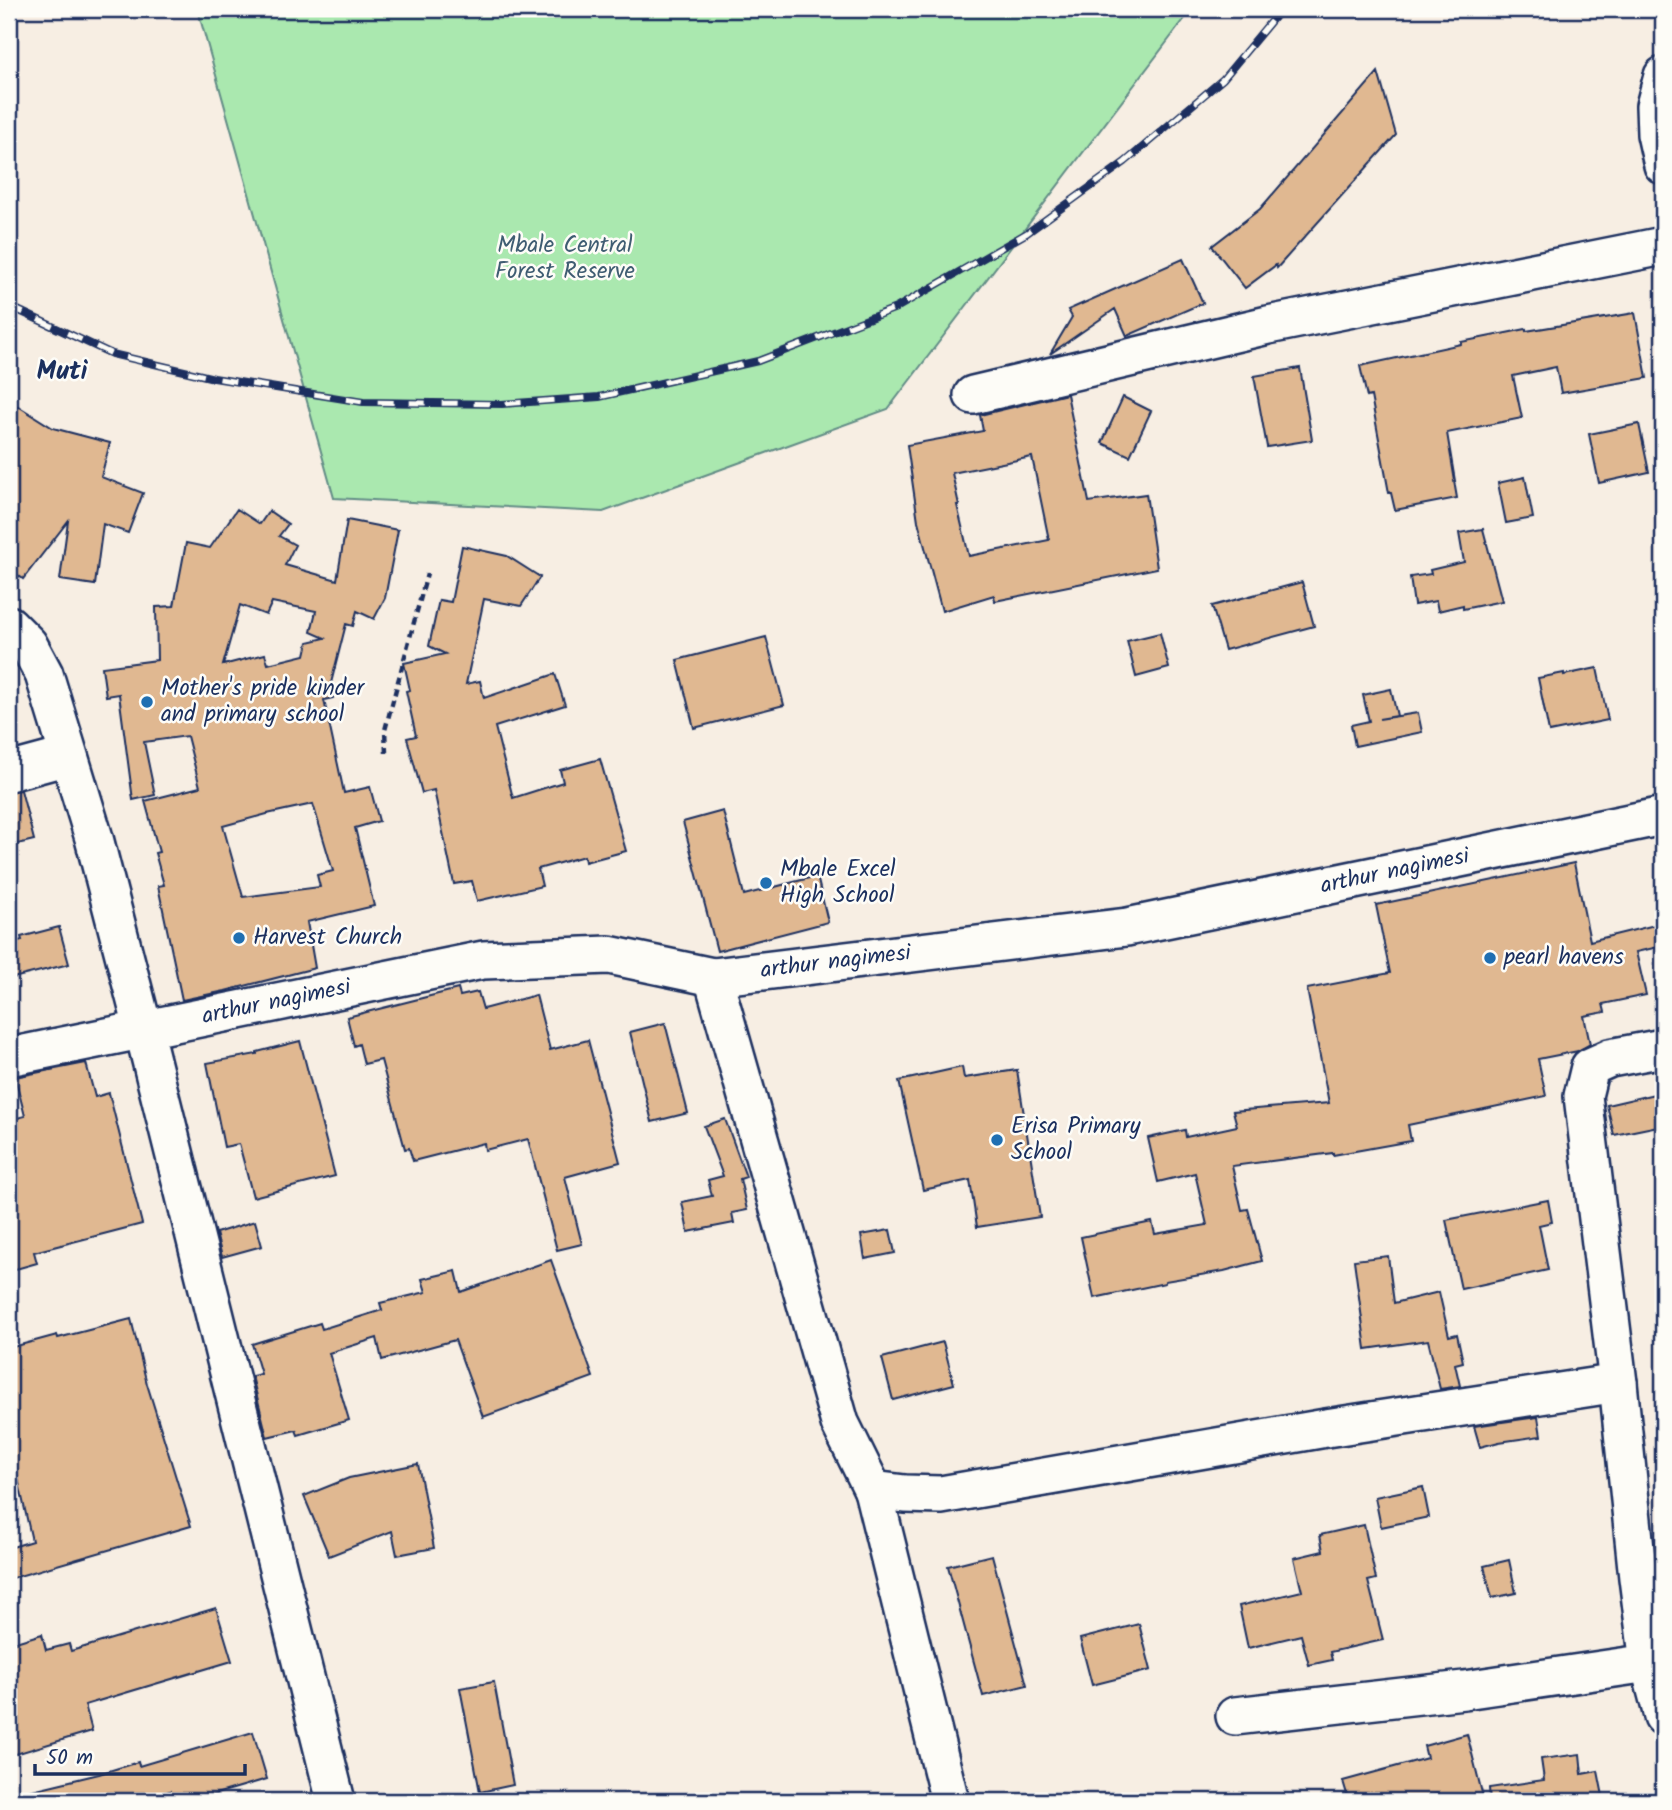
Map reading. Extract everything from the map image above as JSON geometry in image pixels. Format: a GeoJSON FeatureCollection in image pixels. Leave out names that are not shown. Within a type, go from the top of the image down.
{"type":"FeatureCollection","features":[{"type":"Feature","properties":{"kind":"street"},"geometry":{"type":"LineString","coordinates":[[1663,76],[1655,106],[1656,134],[1663,164]]}},
{"type":"Feature","properties":{"kind":"street"},"geometry":{"type":"LineString","coordinates":[[972,396],[1268,325],[1663,246]]}},
{"type":"Feature","properties":{"kind":"street"},"geometry":{"type":"LineString","coordinates":[[9,625],[27,644],[44,674],[94,838],[144,1028],[336,1801]]}},
{"type":"Feature","properties":{"kind":"street"},"geometry":{"type":"LineString","coordinates":[[9,772],[68,756]]}},
{"type":"Feature","properties":{"kind":"street","name":"arthur nagimesi"},"geometry":{"type":"LineString","coordinates":[[9,1057],[483,960],[610,955],[713,977],[1127,927],[1663,816]]}},
{"type":"Feature","properties":{"kind":"street"},"geometry":{"type":"LineString","coordinates":[[713,977],[840,1423],[873,1490],[950,1801]]}},
{"type":"Feature","properties":{"kind":"street"},"geometry":{"type":"LineString","coordinates":[[1663,1048],[1610,1058],[1590,1068],[1583,1096],[1618,1383],[1638,1578],[1649,1663],[1663,1716]]}},
{"type":"Feature","properties":{"kind":"street"},"geometry":{"type":"LineString","coordinates":[[873,1490],[941,1496],[1326,1428],[1618,1383]]}},
{"type":"Feature","properties":{"kind":"street"},"geometry":{"type":"LineString","coordinates":[[1235,1716],[1464,1690],[1649,1663]]}},
{"type":"Feature","properties":{"kind":"path"},"geometry":{"type":"LineString","coordinates":[[386,753],[385,730],[427,574]]}},
{"type":"Feature","properties":{"kind":"green space","name":"Mbale Central Forest Reserve"},"geometry":{"type":"Polygon","coordinates":[[[199,9],[1192,9],[888,409],[603,512],[334,498],[199,9]]]}},
{"type":"Feature","properties":{"kind":"building"},"geometry":{"type":"Polygon","coordinates":[[[1378,72],[1396,135],[1277,268],[1276,265],[1245,288],[1212,246],[1260,209],[1378,72]]]}},
{"type":"Feature","properties":{"kind":"building"},"geometry":{"type":"Polygon","coordinates":[[[1183,259],[1203,303],[1127,336],[1115,309],[1050,354],[1072,317],[1068,310],[1183,259]]]}},
{"type":"Feature","properties":{"kind":"building"},"geometry":{"type":"Polygon","coordinates":[[[1635,313],[1647,378],[1561,393],[1556,367],[1513,376],[1522,418],[1447,433],[1457,498],[1395,510],[1389,493],[1371,396],[1367,397],[1360,366],[1526,329],[1635,313]]]}},
{"type":"Feature","properties":{"kind":"building"},"geometry":{"type":"Polygon","coordinates":[[[1300,368],[1312,440],[1267,447],[1254,376],[1300,368]]]}},
{"type":"Feature","properties":{"kind":"building"},"geometry":{"type":"Polygon","coordinates":[[[1067,394],[1089,502],[1146,494],[1157,568],[995,601],[994,595],[942,611],[918,521],[907,445],[983,431],[980,415],[1067,394]],[[1032,457],[952,473],[969,556],[1049,540],[1032,457]]]}},
{"type":"Feature","properties":{"kind":"building"},"geometry":{"type":"Polygon","coordinates":[[[1123,397],[1151,411],[1130,456],[1102,443],[1123,397]]]}},
{"type":"Feature","properties":{"kind":"building"},"geometry":{"type":"Polygon","coordinates":[[[18,406],[53,428],[110,443],[101,477],[143,493],[128,533],[103,524],[95,585],[60,580],[68,521],[23,579],[9,568],[9,421],[18,406]]]}},
{"type":"Feature","properties":{"kind":"building"},"geometry":{"type":"Polygon","coordinates":[[[1639,424],[1649,472],[1599,483],[1589,434],[1639,424]]]}},
{"type":"Feature","properties":{"kind":"building"},"geometry":{"type":"Polygon","coordinates":[[[1525,477],[1533,518],[1506,523],[1498,483],[1525,477]]]}},
{"type":"Feature","properties":{"kind":"building"},"geometry":{"type":"Polygon","coordinates":[[[237,509],[260,524],[269,511],[288,524],[279,536],[295,545],[285,565],[337,580],[347,520],[398,530],[385,598],[374,619],[357,611],[353,626],[346,624],[330,687],[333,698],[324,700],[344,793],[370,787],[379,821],[355,828],[374,906],[307,922],[315,968],[182,1000],[158,886],[164,885],[155,853],[159,852],[145,801],[200,787],[187,736],[144,742],[155,795],[133,800],[119,694],[106,696],[102,667],[157,660],[156,607],[174,606],[186,543],[210,548],[237,509]],[[272,602],[266,615],[240,605],[223,665],[265,654],[268,664],[305,655],[308,642],[325,638],[311,632],[316,611],[272,602]],[[313,804],[223,826],[243,897],[320,887],[317,875],[333,871],[313,804]]]}},
{"type":"Feature","properties":{"kind":"building"},"geometry":{"type":"Polygon","coordinates":[[[1483,529],[1502,601],[1438,611],[1436,601],[1414,605],[1410,577],[1431,574],[1430,570],[1464,562],[1459,533],[1483,529]]]}},
{"type":"Feature","properties":{"kind":"building"},"geometry":{"type":"Polygon","coordinates":[[[462,546],[507,556],[540,577],[521,606],[484,599],[466,684],[480,681],[484,698],[555,674],[565,705],[495,727],[513,798],[563,782],[560,770],[600,759],[626,851],[585,862],[584,856],[538,869],[542,886],[477,901],[472,881],[454,884],[434,790],[422,793],[407,738],[416,736],[406,691],[410,690],[404,663],[445,654],[429,646],[439,600],[451,602],[462,546]]]}},
{"type":"Feature","properties":{"kind":"building"},"geometry":{"type":"Polygon","coordinates":[[[1302,582],[1314,626],[1225,650],[1212,606],[1302,582]]]}},
{"type":"Feature","properties":{"kind":"building"},"geometry":{"type":"Polygon","coordinates":[[[1160,633],[1169,668],[1136,677],[1127,641],[1160,633]]]}},
{"type":"Feature","properties":{"kind":"building"},"geometry":{"type":"Polygon","coordinates":[[[766,637],[784,705],[694,728],[677,660],[766,637]]]}},
{"type":"Feature","properties":{"kind":"building"},"geometry":{"type":"Polygon","coordinates":[[[1597,668],[1608,720],[1549,732],[1538,678],[1597,668]]]}},
{"type":"Feature","properties":{"kind":"building"},"geometry":{"type":"Polygon","coordinates":[[[1391,689],[1397,716],[1379,719],[1418,713],[1422,732],[1355,746],[1351,725],[1369,721],[1363,695],[1391,689]]]}},
{"type":"Feature","properties":{"kind":"building"},"geometry":{"type":"Polygon","coordinates":[[[21,790],[34,840],[9,846],[9,792],[21,790]]]}},
{"type":"Feature","properties":{"kind":"building"},"geometry":{"type":"Polygon","coordinates":[[[723,811],[744,895],[817,876],[828,922],[717,951],[683,822],[723,811]]]}},
{"type":"Feature","properties":{"kind":"building"},"geometry":{"type":"Polygon","coordinates":[[[1574,863],[1590,941],[1663,923],[1663,946],[1636,952],[1646,995],[1603,1004],[1605,1012],[1584,1016],[1590,1044],[1578,1051],[1538,1059],[1546,1096],[1408,1125],[1411,1141],[1333,1155],[1232,1166],[1242,1210],[1248,1209],[1262,1261],[1094,1298],[1081,1237],[1152,1222],[1155,1234],[1207,1225],[1195,1173],[1158,1182],[1148,1138],[1185,1130],[1186,1137],[1237,1126],[1233,1111],[1329,1103],[1307,989],[1390,973],[1376,905],[1574,863]]]}},
{"type":"Feature","properties":{"kind":"building"},"geometry":{"type":"Polygon","coordinates":[[[59,927],[69,964],[9,979],[9,943],[59,927]]]}},
{"type":"Feature","properties":{"kind":"building"},"geometry":{"type":"Polygon","coordinates":[[[458,989],[460,996],[478,992],[483,1009],[536,995],[550,1050],[588,1040],[620,1162],[565,1177],[582,1244],[557,1250],[528,1139],[485,1150],[484,1143],[413,1161],[409,1148],[405,1149],[381,1060],[364,1064],[359,1044],[354,1046],[347,1017],[458,989]]]}},
{"type":"Feature","properties":{"kind":"building"},"geometry":{"type":"Polygon","coordinates":[[[665,1023],[688,1113],[652,1122],[630,1032],[665,1023]]]}},
{"type":"Feature","properties":{"kind":"building"},"geometry":{"type":"Polygon","coordinates":[[[300,1041],[335,1176],[253,1197],[239,1144],[224,1147],[207,1063],[257,1054],[300,1041]]]}},
{"type":"Feature","properties":{"kind":"building"},"geometry":{"type":"Polygon","coordinates":[[[86,1063],[95,1097],[109,1093],[142,1224],[34,1252],[37,1263],[9,1271],[9,1120],[25,1116],[15,1077],[86,1063]]]}},
{"type":"Feature","properties":{"kind":"building"},"geometry":{"type":"Polygon","coordinates":[[[962,1067],[964,1078],[1017,1070],[1040,1217],[977,1227],[970,1180],[923,1190],[899,1081],[962,1067]]]}},
{"type":"Feature","properties":{"kind":"building"},"geometry":{"type":"Polygon","coordinates":[[[1663,1092],[1663,1125],[1614,1135],[1607,1105],[1663,1092]]]}},
{"type":"Feature","properties":{"kind":"building"},"geometry":{"type":"Polygon","coordinates":[[[725,1119],[746,1177],[740,1179],[747,1210],[732,1213],[734,1223],[688,1232],[682,1202],[712,1196],[708,1180],[723,1176],[704,1126],[725,1119]]]}},
{"type":"Feature","properties":{"kind":"building"},"geometry":{"type":"Polygon","coordinates":[[[1548,1200],[1552,1222],[1539,1225],[1548,1270],[1461,1289],[1446,1220],[1548,1200]]]}},
{"type":"Feature","properties":{"kind":"building"},"geometry":{"type":"Polygon","coordinates":[[[255,1221],[262,1246],[222,1257],[216,1233],[255,1221]]]}},
{"type":"Feature","properties":{"kind":"building"},"geometry":{"type":"Polygon","coordinates":[[[890,1230],[895,1253],[865,1259],[861,1235],[890,1230]]]}},
{"type":"Feature","properties":{"kind":"building"},"geometry":{"type":"Polygon","coordinates":[[[1388,1256],[1394,1303],[1439,1292],[1449,1336],[1457,1334],[1463,1362],[1455,1364],[1460,1386],[1440,1389],[1428,1340],[1366,1349],[1354,1260],[1388,1256]]]}},
{"type":"Feature","properties":{"kind":"building"},"geometry":{"type":"Polygon","coordinates":[[[551,1260],[593,1377],[483,1417],[455,1340],[382,1360],[377,1338],[329,1353],[349,1420],[298,1435],[296,1430],[267,1437],[252,1376],[261,1374],[252,1344],[320,1323],[322,1329],[382,1310],[380,1303],[426,1292],[422,1279],[456,1271],[461,1292],[551,1260]]]}},
{"type":"Feature","properties":{"kind":"building"},"geometry":{"type":"Polygon","coordinates":[[[131,1319],[147,1384],[191,1526],[9,1579],[9,1548],[32,1541],[9,1439],[9,1348],[131,1319]]]}},
{"type":"Feature","properties":{"kind":"building"},"geometry":{"type":"Polygon","coordinates":[[[943,1342],[954,1384],[893,1400],[882,1358],[943,1342]]]}},
{"type":"Feature","properties":{"kind":"building"},"geometry":{"type":"Polygon","coordinates":[[[1538,1417],[1541,1436],[1480,1447],[1474,1426],[1538,1417]]]}},
{"type":"Feature","properties":{"kind":"building"},"geometry":{"type":"Polygon","coordinates":[[[418,1464],[434,1548],[397,1555],[392,1531],[329,1556],[304,1496],[349,1478],[418,1464]]]}},
{"type":"Feature","properties":{"kind":"building"},"geometry":{"type":"Polygon","coordinates":[[[1423,1487],[1429,1517],[1381,1527],[1375,1497],[1423,1487]]]}},
{"type":"Feature","properties":{"kind":"building"},"geometry":{"type":"Polygon","coordinates":[[[1364,1525],[1376,1579],[1368,1581],[1383,1640],[1330,1652],[1332,1660],[1309,1665],[1301,1635],[1248,1648],[1239,1606],[1302,1591],[1294,1558],[1323,1551],[1320,1535],[1364,1525]]]}},
{"type":"Feature","properties":{"kind":"building"},"geometry":{"type":"Polygon","coordinates":[[[992,1555],[1027,1685],[983,1696],[948,1566],[992,1555]]]}},
{"type":"Feature","properties":{"kind":"building"},"geometry":{"type":"Polygon","coordinates":[[[1509,1560],[1516,1593],[1492,1598],[1484,1566],[1509,1560]]]}},
{"type":"Feature","properties":{"kind":"building"},"geometry":{"type":"Polygon","coordinates":[[[216,1608],[232,1661],[85,1705],[92,1731],[9,1756],[9,1644],[42,1634],[46,1650],[69,1644],[71,1651],[216,1608]]]}},
{"type":"Feature","properties":{"kind":"building"},"geometry":{"type":"Polygon","coordinates":[[[1139,1624],[1151,1670],[1092,1685],[1080,1639],[1139,1624]]]}},
{"type":"Feature","properties":{"kind":"building"},"geometry":{"type":"Polygon","coordinates":[[[494,1682],[513,1785],[480,1792],[460,1688],[494,1682]]]}},
{"type":"Feature","properties":{"kind":"building"},"geometry":{"type":"Polygon","coordinates":[[[253,1732],[267,1779],[192,1801],[173,1801],[170,1791],[136,1801],[21,1801],[20,1793],[138,1762],[139,1766],[253,1732]]]}},
{"type":"Feature","properties":{"kind":"building"},"geometry":{"type":"Polygon","coordinates":[[[1467,1734],[1484,1801],[1438,1801],[1436,1794],[1410,1801],[1349,1801],[1343,1781],[1427,1758],[1424,1746],[1467,1734]]]}},
{"type":"Feature","properties":{"kind":"building"},"geometry":{"type":"Polygon","coordinates":[[[1580,1754],[1582,1774],[1598,1771],[1604,1801],[1490,1801],[1489,1788],[1544,1780],[1541,1759],[1580,1754]]]}},
{"type":"Feature","properties":{"kind":"railway"},"geometry":{"type":"LineString","coordinates":[[9,306],[112,354],[214,378],[363,402],[502,404],[599,397],[758,361],[896,308],[1027,233],[1125,162],[1223,79],[1281,9]]}},
{"type":"Feature","properties":{"kind":"place","name":"Mother's pride kinder and primary school"},"geometry":{"type":"Point","coordinates":[147,702]}},
{"type":"Feature","properties":{"kind":"place","name":"Mbale Excel High School"},"geometry":{"type":"Point","coordinates":[766,883]}},
{"type":"Feature","properties":{"kind":"place","name":"Harvest Church"},"geometry":{"type":"Point","coordinates":[239,938]}},
{"type":"Feature","properties":{"kind":"place","name":"pearl havens"},"geometry":{"type":"Point","coordinates":[1490,958]}},
{"type":"Feature","properties":{"kind":"place","name":"Erisa Primary School"},"geometry":{"type":"Point","coordinates":[997,1140]}},
{"type":"Feature","properties":{"kind":"district","name":"Muti"},"geometry":{"type":"Point","coordinates":[62,372]}}]}
